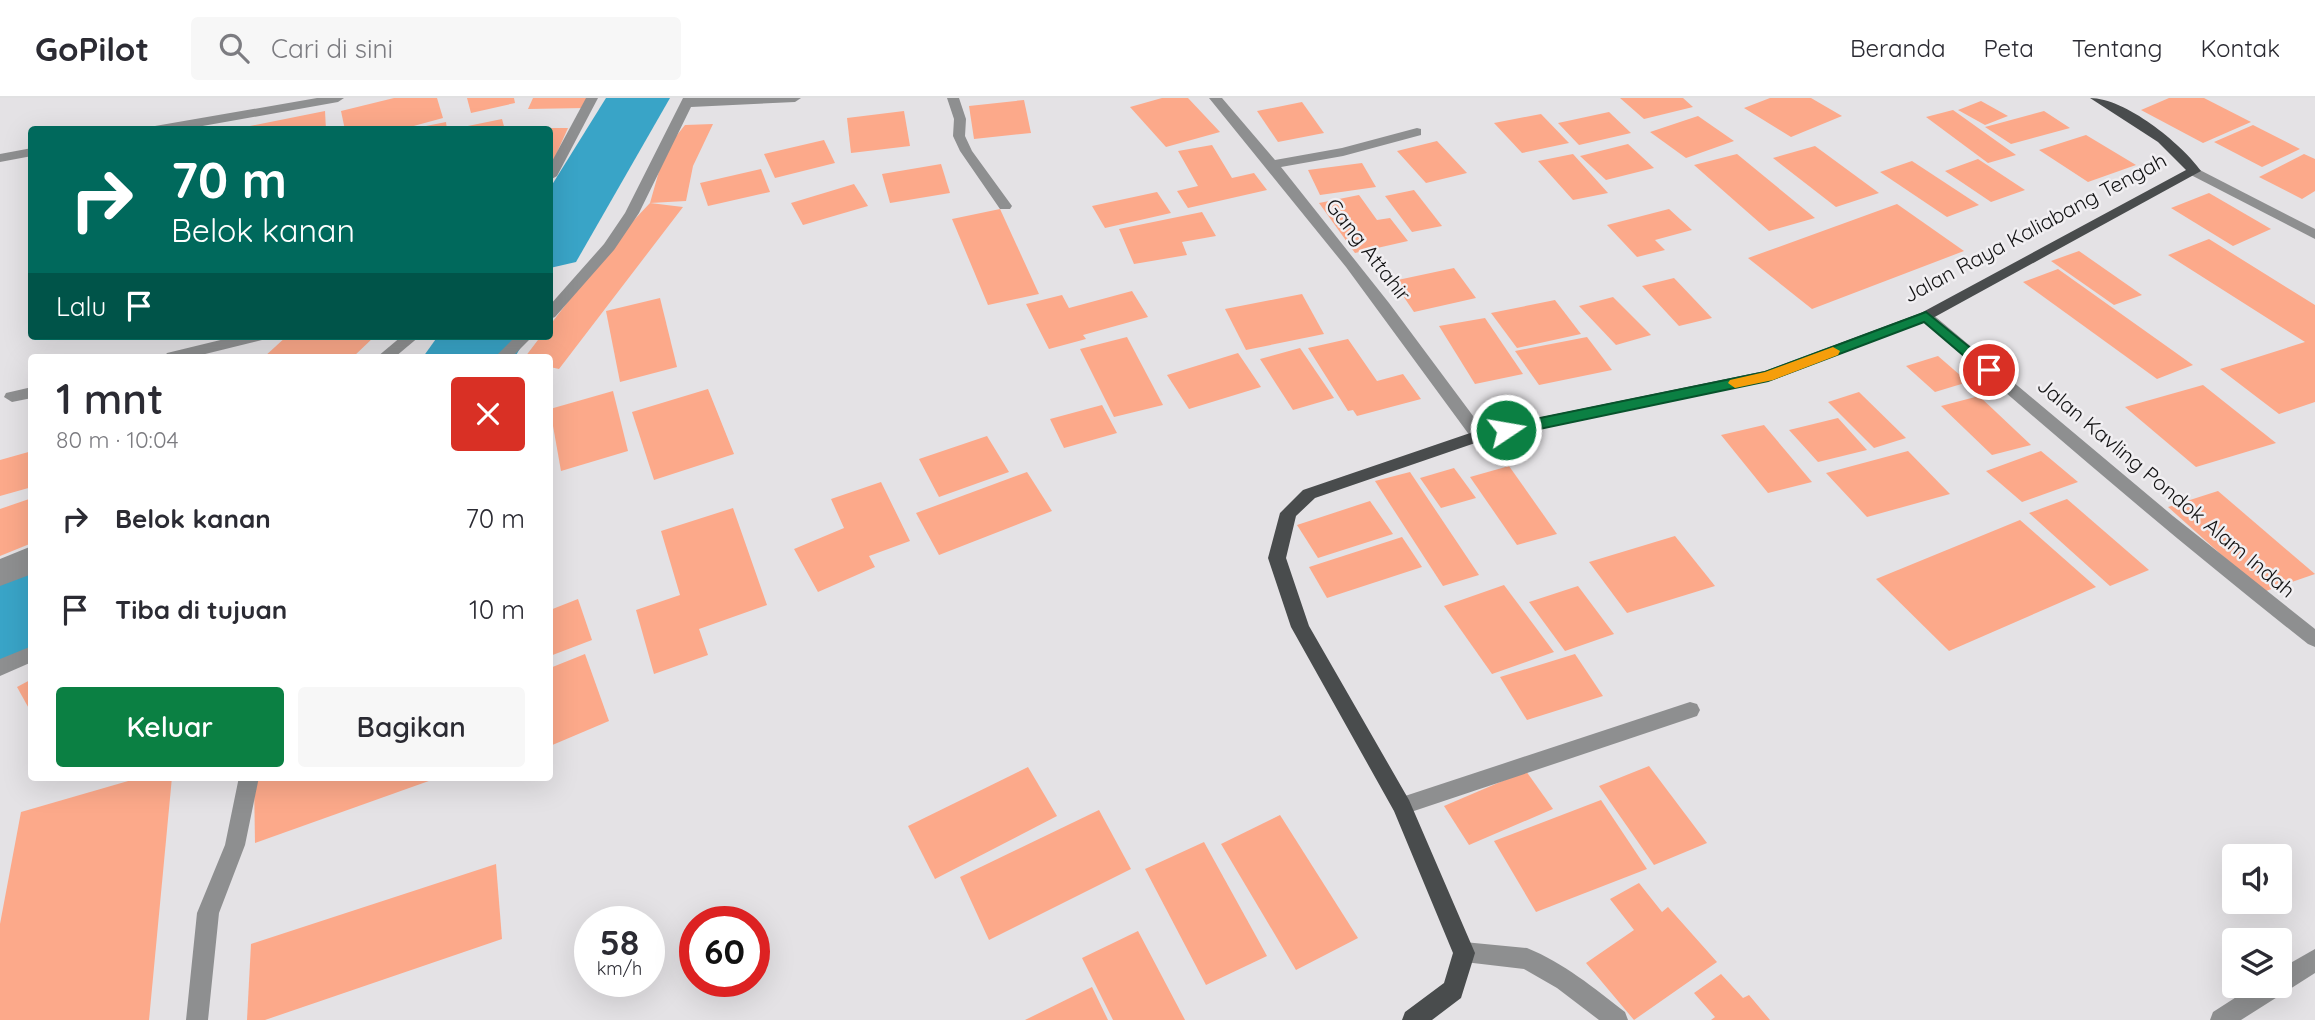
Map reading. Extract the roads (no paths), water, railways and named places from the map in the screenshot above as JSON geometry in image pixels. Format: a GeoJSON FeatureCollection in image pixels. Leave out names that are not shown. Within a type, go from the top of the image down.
{"type":"FeatureCollection","features":[{"type":"Feature","properties":{"kind":"main road","name":"Jalan Raya Kaliabang Tengah"},"geometry":{"type":"LineString","coordinates":[[1464,953],[1402,806],[1300,627],[1277,558],[1288,513],[1309,494],[1479,436],[1768,376],[1926,316],[2194,172],[2188,161],[2175,148],[2096,98]]}},
{"type":"Feature","properties":{"kind":"main road"},"geometry":{"type":"LineString","coordinates":[[1413,1020],[1453,990],[1464,953]]}},
{"type":"Feature","properties":{"kind":"street"},"geometry":{"type":"LineString","coordinates":[[240,115],[241,98]]}},
{"type":"Feature","properties":{"kind":"street"},"geometry":{"type":"LineString","coordinates":[[178,126],[338,98]]}},
{"type":"Feature","properties":{"kind":"street"},"geometry":{"type":"LineString","coordinates":[[553,170],[592,98]]}},
{"type":"Feature","properties":{"kind":"street"},"geometry":{"type":"LineString","coordinates":[[553,311],[609,247],[632,213],[689,100],[794,98]]}},
{"type":"Feature","properties":{"kind":"street"},"geometry":{"type":"LineString","coordinates":[[953,98],[960,119],[958,136],[1005,206]]}},
{"type":"Feature","properties":{"kind":"street","name":"Gang Attahir"},"geometry":{"type":"LineString","coordinates":[[1215,98],[1273,164],[1403,328],[1479,436]]}},
{"type":"Feature","properties":{"kind":"street"},"geometry":{"type":"LineString","coordinates":[[1273,164],[1343,152],[1417,132]]}},
{"type":"Feature","properties":{"kind":"street"},"geometry":{"type":"LineString","coordinates":[[0,158],[28,153]]}},
{"type":"Feature","properties":{"kind":"street"},"geometry":{"type":"LineString","coordinates":[[2194,172],[2315,235]]}},
{"type":"Feature","properties":{"kind":"street","name":"Jalan Kavling Pondok Alam Indah"},"geometry":{"type":"LineString","coordinates":[[1926,316],[2167,522],[2315,639]]}},
{"type":"Feature","properties":{"kind":"street"},"geometry":{"type":"LineString","coordinates":[[184,354],[241,340]]}},
{"type":"Feature","properties":{"kind":"street"},"geometry":{"type":"LineString","coordinates":[[389,354],[407,340]]}},
{"type":"Feature","properties":{"kind":"street"},"geometry":{"type":"LineString","coordinates":[[506,354],[521,340]]}},
{"type":"Feature","properties":{"kind":"street"},"geometry":{"type":"LineString","coordinates":[[12,397],[28,393]]}},
{"type":"Feature","properties":{"kind":"street"},"geometry":{"type":"LineString","coordinates":[[0,566],[28,555]]}},
{"type":"Feature","properties":{"kind":"street"},"geometry":{"type":"LineString","coordinates":[[0,579],[28,568]]}},
{"type":"Feature","properties":{"kind":"street"},"geometry":{"type":"LineString","coordinates":[[0,668],[28,655]]}},
{"type":"Feature","properties":{"kind":"street"},"geometry":{"type":"LineString","coordinates":[[1402,806],[1690,710]]}},
{"type":"Feature","properties":{"kind":"street"},"geometry":{"type":"LineString","coordinates":[[197,1020],[208,913],[235,845],[248,781]]}},
{"type":"Feature","properties":{"kind":"street"},"geometry":{"type":"LineString","coordinates":[[1464,953],[1527,959],[1565,979],[1617,1020]]}},
{"type":"Feature","properties":{"kind":"street"},"geometry":{"type":"LineString","coordinates":[[2292,974],[2315,960]]}},
{"type":"Feature","properties":{"kind":"street"},"geometry":{"type":"LineString","coordinates":[[2221,1020],[2255,998]]}},
{"type":"Feature","properties":{"kind":"waterway"},"geometry":{"type":"LineString","coordinates":[[553,241],[638,98]]}},
{"type":"Feature","properties":{"kind":"waterway"},"geometry":{"type":"LineString","coordinates":[[467,354],[486,340]]}},
{"type":"Feature","properties":{"kind":"waterway"},"geometry":{"type":"LineString","coordinates":[[0,624],[28,612]]}}]}
